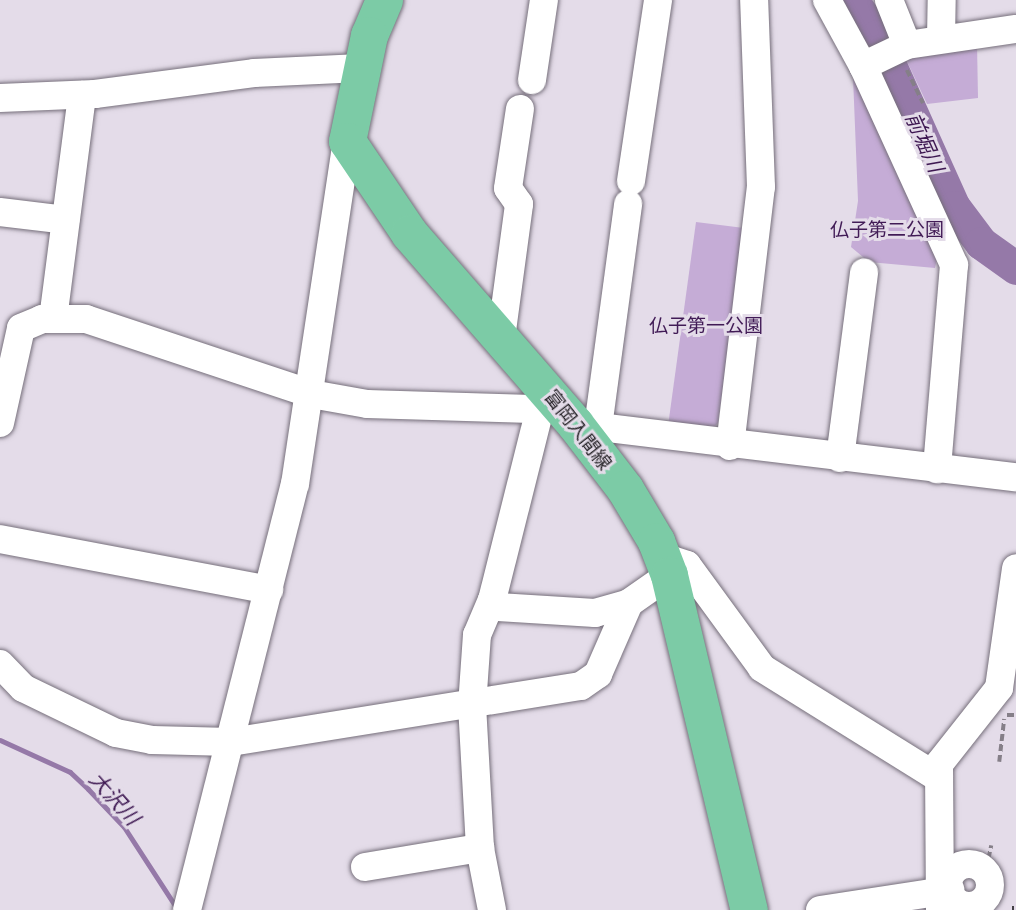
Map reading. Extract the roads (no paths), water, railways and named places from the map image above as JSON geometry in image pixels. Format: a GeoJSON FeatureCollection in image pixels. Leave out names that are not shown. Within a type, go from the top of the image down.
{"type":"FeatureCollection","features":[{"type":"Feature","properties":{"kind":"main road"},"geometry":{"type":"LineString","coordinates":[[347,141],[361,68],[384,0]]}},
{"type":"Feature","properties":{"kind":"main road","name":"富岡入間線"},"geometry":{"type":"LineString","coordinates":[[347,141],[409,233],[501,338],[545,402],[586,425],[625,489],[666,566],[749,910]]}},
{"type":"Feature","properties":{"kind":"street"},"geometry":{"type":"LineString","coordinates":[[532,80],[544,0]]}},
{"type":"Feature","properties":{"kind":"street"},"geometry":{"type":"LineString","coordinates":[[658,0],[630,192],[586,425],[730,446],[1016,477]]}},
{"type":"Feature","properties":{"kind":"street"},"geometry":{"type":"LineString","coordinates":[[730,446],[761,187],[754,0]]}},
{"type":"Feature","properties":{"kind":"street"},"geometry":{"type":"LineString","coordinates":[[827,0],[863,66],[954,265],[937,469]]}},
{"type":"Feature","properties":{"kind":"street"},"geometry":{"type":"LineString","coordinates":[[889,0],[902,47]]}},
{"type":"Feature","properties":{"kind":"street"},"geometry":{"type":"LineString","coordinates":[[942,0],[942,39]]}},
{"type":"Feature","properties":{"kind":"street"},"geometry":{"type":"LineString","coordinates":[[863,66],[902,47],[1016,29]]}},
{"type":"Feature","properties":{"kind":"street"},"geometry":{"type":"LineString","coordinates":[[0,98],[82,94],[254,73],[361,68]]}},
{"type":"Feature","properties":{"kind":"street"},"geometry":{"type":"LineString","coordinates":[[53,319],[82,94]]}},
{"type":"Feature","properties":{"kind":"street"},"geometry":{"type":"LineString","coordinates":[[501,338],[519,204],[508,188],[520,109]]}},
{"type":"Feature","properties":{"kind":"street"},"geometry":{"type":"LineString","coordinates":[[187,910],[270,590],[312,394],[347,141]]}},
{"type":"Feature","properties":{"kind":"street"},"geometry":{"type":"LineString","coordinates":[[0,212],[66,219]]}},
{"type":"Feature","properties":{"kind":"street"},"geometry":{"type":"LineString","coordinates":[[840,458],[864,273]]}},
{"type":"Feature","properties":{"kind":"street"},"geometry":{"type":"LineString","coordinates":[[0,423],[21,328],[53,319],[86,319],[312,394],[367,404],[545,402],[492,600],[477,635],[472,706],[480,848],[492,910]]}},
{"type":"Feature","properties":{"kind":"street"},"geometry":{"type":"LineString","coordinates":[[0,539],[270,590]]}},
{"type":"Feature","properties":{"kind":"street"},"geometry":{"type":"LineString","coordinates":[[0,664],[23,688],[117,733],[152,740],[231,742],[472,706],[581,686],[598,674],[629,603],[666,566],[687,565],[762,668],[939,778]]}},
{"type":"Feature","properties":{"kind":"street"},"geometry":{"type":"LineString","coordinates":[[943,897],[939,764],[999,688],[1016,568]]}},
{"type":"Feature","properties":{"kind":"street"},"geometry":{"type":"LineString","coordinates":[[492,600],[498,607],[595,613],[629,603]]}},
{"type":"Feature","properties":{"kind":"street"},"geometry":{"type":"LineString","coordinates":[[365,867],[480,848]]}},
{"type":"Feature","properties":{"kind":"street"},"geometry":{"type":"LineString","coordinates":[[943,897],[956,866],[989,858]]}},
{"type":"Feature","properties":{"kind":"street"},"geometry":{"type":"LineString","coordinates":[[820,910],[943,897]]}},
{"type":"Feature","properties":{"kind":"waterway","name":"前堀川"},"geometry":{"type":"LineString","coordinates":[[852,0],[877,36],[954,207],[981,243],[1016,268]]}},
{"type":"Feature","properties":{"kind":"waterway","name":"大沢川"},"geometry":{"type":"LineString","coordinates":[[0,740],[70,772],[88,789],[124,827],[178,910]]}},
{"type":"Feature","properties":{"kind":"park label","name":"仏子第二公園"},"geometry":{"type":"Point","coordinates":[887,230]}},
{"type":"Feature","properties":{"kind":"park label","name":"仏子第一公園"},"geometry":{"type":"Point","coordinates":[706,326]}}]}
